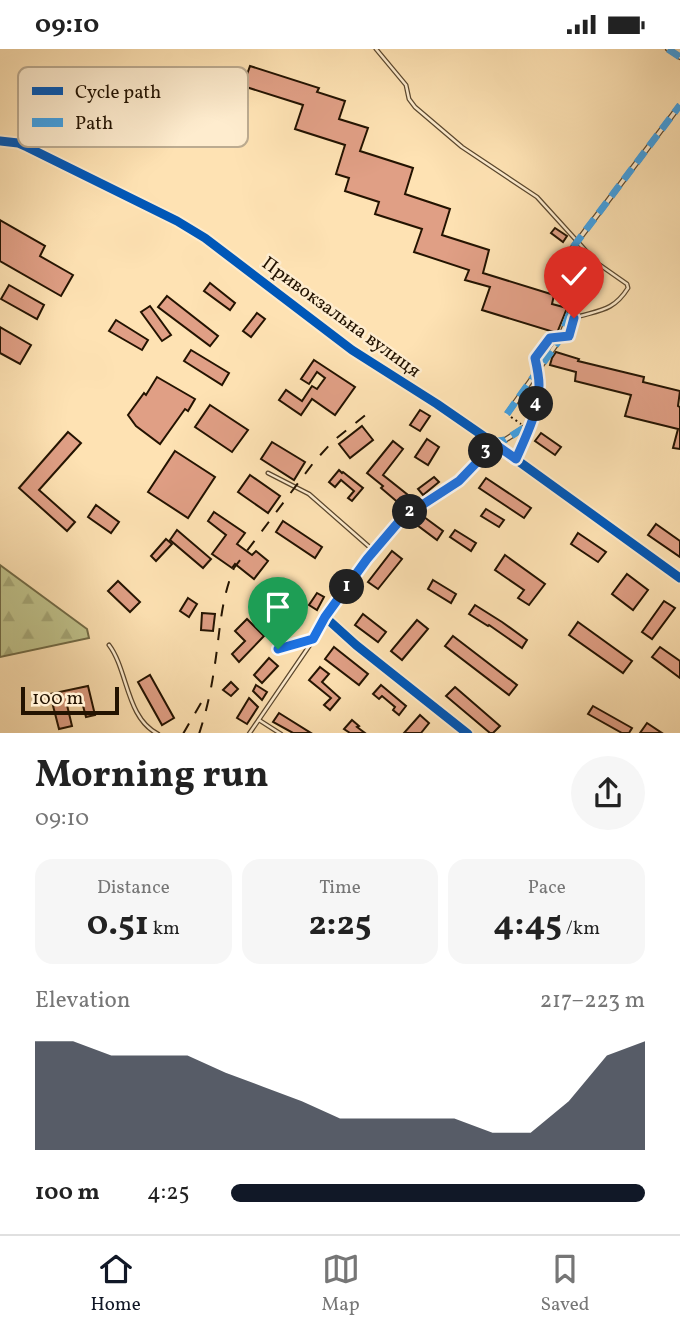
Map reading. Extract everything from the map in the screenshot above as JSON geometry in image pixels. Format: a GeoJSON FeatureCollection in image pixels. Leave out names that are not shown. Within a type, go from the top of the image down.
{"type":"FeatureCollection","features":[{"type":"Feature","properties":{"kind":"street"},"geometry":{"type":"LineString","coordinates":[[668,49],[680,57]]}},
{"type":"Feature","properties":{"kind":"street"},"geometry":{"type":"LineString","coordinates":[[507,414],[560,339],[576,296],[549,279],[680,106]]}},
{"type":"Feature","properties":{"kind":"street","name":"Привокзальна вулиця"},"geometry":{"type":"LineString","coordinates":[[0,141],[18,143]]}},
{"type":"Feature","properties":{"kind":"street","name":"Привокзальна вулиця"},"geometry":{"type":"LineString","coordinates":[[27,147],[177,221],[205,238],[352,350],[492,442],[680,578]]}},
{"type":"Feature","properties":{"kind":"street"},"geometry":{"type":"LineString","coordinates":[[468,733],[356,645],[325,617],[402,518],[459,481],[492,442],[505,440],[525,427]]}},
{"type":"Feature","properties":{"kind":"lane"},"geometry":{"type":"LineString","coordinates":[[376,49],[406,85],[409,99],[415,107],[462,147],[537,197],[597,263],[627,284],[628,288],[620,300],[602,311],[574,318],[569,336],[550,338],[535,358],[538,396],[530,429],[516,459]]}},
{"type":"Feature","properties":{"kind":"lane"},"geometry":{"type":"LineString","coordinates":[[268,473],[309,494],[374,551]]}},
{"type":"Feature","properties":{"kind":"lane"},"geometry":{"type":"LineString","coordinates":[[249,733],[325,617]]}},
{"type":"Feature","properties":{"kind":"lane"},"geometry":{"type":"LineString","coordinates":[[278,649],[313,639]]}},
{"type":"Feature","properties":{"kind":"lane"},"geometry":{"type":"LineString","coordinates":[[109,645],[130,698],[143,721],[153,732],[158,733]]}},
{"type":"Feature","properties":{"kind":"lane"},"geometry":{"type":"LineString","coordinates":[[259,720],[281,733]]}},
{"type":"Feature","properties":{"kind":"path"},"geometry":{"type":"LineString","coordinates":[[507,414],[525,427]]}},
{"type":"Feature","properties":{"kind":"green space"},"geometry":{"type":"Polygon","coordinates":[[[0,565],[87,629],[89,638],[0,657],[0,565]]]}},
{"type":"Feature","properties":{"kind":"building"},"geometry":{"type":"Polygon","coordinates":[[[250,66],[319,88],[317,92],[345,101],[339,119],[368,128],[360,151],[413,168],[405,194],[450,209],[442,235],[489,250],[483,273],[554,295],[552,304],[567,308],[557,333],[482,310],[490,287],[465,280],[469,270],[414,252],[422,229],[375,214],[379,202],[345,191],[349,178],[336,174],[345,145],[295,129],[303,105],[248,88],[250,66]]]}},
{"type":"Feature","properties":{"kind":"building"},"geometry":{"type":"Polygon","coordinates":[[[0,220],[45,246],[40,256],[73,275],[61,296],[0,261],[0,220]]]}},
{"type":"Feature","properties":{"kind":"building"},"geometry":{"type":"Polygon","coordinates":[[[555,228],[567,236],[563,242],[551,233],[555,228]]]}},
{"type":"Feature","properties":{"kind":"building"},"geometry":{"type":"Polygon","coordinates":[[[210,283],[235,303],[230,310],[204,291],[210,283]]]}},
{"type":"Feature","properties":{"kind":"building"},"geometry":{"type":"Polygon","coordinates":[[[9,285],[44,305],[37,319],[1,299],[9,285]]]}},
{"type":"Feature","properties":{"kind":"building"},"geometry":{"type":"Polygon","coordinates":[[[167,296],[218,336],[210,346],[158,307],[167,296]]]}},
{"type":"Feature","properties":{"kind":"building"},"geometry":{"type":"Polygon","coordinates":[[[150,306],[171,335],[162,341],[141,312],[150,306]]]}},
{"type":"Feature","properties":{"kind":"building"},"geometry":{"type":"Polygon","coordinates":[[[257,313],[265,319],[251,337],[243,331],[257,313]]]}},
{"type":"Feature","properties":{"kind":"building"},"geometry":{"type":"Polygon","coordinates":[[[116,320],[148,340],[142,350],[109,331],[116,320]]]}},
{"type":"Feature","properties":{"kind":"building"},"geometry":{"type":"Polygon","coordinates":[[[0,327],[31,345],[20,364],[0,353],[0,327]]]}},
{"type":"Feature","properties":{"kind":"building"},"geometry":{"type":"Polygon","coordinates":[[[191,350],[229,373],[222,385],[184,361],[191,350]]]}},
{"type":"Feature","properties":{"kind":"building"},"geometry":{"type":"Polygon","coordinates":[[[556,352],[579,359],[578,361],[644,377],[643,382],[680,391],[680,449],[673,448],[678,429],[625,416],[631,395],[575,381],[576,372],[550,365],[556,352]]]}},
{"type":"Feature","properties":{"kind":"building"},"geometry":{"type":"Polygon","coordinates":[[[314,360],[355,387],[335,415],[312,399],[301,415],[279,400],[286,390],[302,401],[312,386],[317,389],[325,378],[317,372],[309,384],[301,379],[314,360]]]}},
{"type":"Feature","properties":{"kind":"building"},"geometry":{"type":"Polygon","coordinates":[[[157,377],[195,399],[160,444],[136,426],[128,415],[144,393],[146,395],[157,377]]]}},
{"type":"Feature","properties":{"kind":"building"},"geometry":{"type":"Polygon","coordinates":[[[210,405],[248,430],[232,452],[195,427],[210,405]]]}},
{"type":"Feature","properties":{"kind":"building"},"geometry":{"type":"Polygon","coordinates":[[[420,410],[430,416],[420,431],[410,425],[420,410]]]}},
{"type":"Feature","properties":{"kind":"building"},"geometry":{"type":"Polygon","coordinates":[[[362,426],[373,440],[350,458],[339,444],[362,426]]]}},
{"type":"Feature","properties":{"kind":"building"},"geometry":{"type":"Polygon","coordinates":[[[68,432],[81,443],[39,490],[75,522],[67,531],[19,488],[68,432]]]}},
{"type":"Feature","properties":{"kind":"building"},"geometry":{"type":"Polygon","coordinates":[[[541,433],[561,447],[555,455],[535,441],[541,433]]]}},
{"type":"Feature","properties":{"kind":"building"},"geometry":{"type":"Polygon","coordinates":[[[427,439],[439,447],[428,465],[415,457],[427,439]]]}},
{"type":"Feature","properties":{"kind":"building"},"geometry":{"type":"Polygon","coordinates":[[[393,441],[403,449],[383,475],[408,495],[401,505],[367,473],[393,441]]]}},
{"type":"Feature","properties":{"kind":"building"},"geometry":{"type":"Polygon","coordinates":[[[272,442],[305,462],[294,480],[261,459],[272,442]]]}},
{"type":"Feature","properties":{"kind":"building"},"geometry":{"type":"Polygon","coordinates":[[[175,451],[215,477],[188,518],[148,492],[175,451]]]}},
{"type":"Feature","properties":{"kind":"building"},"geometry":{"type":"Polygon","coordinates":[[[339,470],[363,488],[352,501],[348,498],[354,491],[341,480],[335,487],[329,482],[339,470]]]}},
{"type":"Feature","properties":{"kind":"building"},"geometry":{"type":"Polygon","coordinates":[[[250,475],[280,496],[268,513],[238,492],[250,475]]]}},
{"type":"Feature","properties":{"kind":"building"},"geometry":{"type":"Polygon","coordinates":[[[434,477],[439,482],[423,495],[418,489],[434,477]]]}},
{"type":"Feature","properties":{"kind":"building"},"geometry":{"type":"Polygon","coordinates":[[[486,478],[531,508],[524,518],[479,488],[486,478]]]}},
{"type":"Feature","properties":{"kind":"building"},"geometry":{"type":"Polygon","coordinates":[[[96,505],[119,522],[111,533],[88,517],[96,505]]]}},
{"type":"Feature","properties":{"kind":"building"},"geometry":{"type":"Polygon","coordinates":[[[486,509],[504,520],[499,527],[481,516],[486,509]]]}},
{"type":"Feature","properties":{"kind":"building"},"geometry":{"type":"Polygon","coordinates":[[[214,512],[245,533],[237,544],[252,555],[256,551],[268,561],[254,579],[235,564],[232,568],[212,554],[226,535],[208,521],[214,512]]]}},
{"type":"Feature","properties":{"kind":"building"},"geometry":{"type":"Polygon","coordinates":[[[420,514],[443,531],[437,540],[413,522],[420,514]]]}},
{"type":"Feature","properties":{"kind":"building"},"geometry":{"type":"Polygon","coordinates":[[[283,521],[322,547],[315,558],[276,532],[283,521]]]}},
{"type":"Feature","properties":{"kind":"building"},"geometry":{"type":"Polygon","coordinates":[[[656,524],[680,541],[680,557],[648,535],[656,524]]]}},
{"type":"Feature","properties":{"kind":"building"},"geometry":{"type":"Polygon","coordinates":[[[177,530],[211,559],[203,568],[170,540],[177,530]]]}},
{"type":"Feature","properties":{"kind":"building"},"geometry":{"type":"Polygon","coordinates":[[[455,530],[476,543],[471,551],[450,537],[455,530]]]}},
{"type":"Feature","properties":{"kind":"building"},"geometry":{"type":"Polygon","coordinates":[[[578,533],[606,552],[598,562],[571,544],[578,533]]]}},
{"type":"Feature","properties":{"kind":"building"},"geometry":{"type":"Polygon","coordinates":[[[166,539],[172,544],[156,561],[151,556],[166,539]]]}},
{"type":"Feature","properties":{"kind":"building"},"geometry":{"type":"Polygon","coordinates":[[[392,551],[402,559],[378,589],[368,582],[392,551]]]}},
{"type":"Feature","properties":{"kind":"building"},"geometry":{"type":"Polygon","coordinates":[[[505,555],[545,584],[529,605],[518,598],[524,590],[495,570],[505,555]]]}},
{"type":"Feature","properties":{"kind":"building"},"geometry":{"type":"Polygon","coordinates":[[[627,574],[648,590],[633,610],[612,594],[627,574]]]}},
{"type":"Feature","properties":{"kind":"building"},"geometry":{"type":"Polygon","coordinates":[[[433,580],[456,594],[451,603],[428,589],[433,580]]]}},
{"type":"Feature","properties":{"kind":"building"},"geometry":{"type":"Polygon","coordinates":[[[118,581],[140,602],[130,612],[108,591],[118,581]]]}},
{"type":"Feature","properties":{"kind":"building"},"geometry":{"type":"Polygon","coordinates":[[[317,593],[324,597],[317,610],[309,605],[317,593]]]}},
{"type":"Feature","properties":{"kind":"building"},"geometry":{"type":"Polygon","coordinates":[[[188,598],[197,604],[189,617],[180,611],[188,598]]]}},
{"type":"Feature","properties":{"kind":"building"},"geometry":{"type":"Polygon","coordinates":[[[664,601],[675,608],[652,639],[642,632],[664,601]]]}},
{"type":"Feature","properties":{"kind":"building"},"geometry":{"type":"Polygon","coordinates":[[[475,605],[527,640],[522,648],[469,614],[475,605]]]}},
{"type":"Feature","properties":{"kind":"building"},"geometry":{"type":"Polygon","coordinates":[[[202,613],[215,614],[213,631],[201,630],[202,613]]]}},
{"type":"Feature","properties":{"kind":"building"},"geometry":{"type":"Polygon","coordinates":[[[363,614],[386,632],[378,642],[355,625],[363,614]]]}},
{"type":"Feature","properties":{"kind":"building"},"geometry":{"type":"Polygon","coordinates":[[[247,619],[264,636],[239,662],[232,654],[245,641],[235,631],[247,619]]]}},
{"type":"Feature","properties":{"kind":"building"},"geometry":{"type":"Polygon","coordinates":[[[417,620],[428,629],[402,660],[391,651],[417,620]]]}},
{"type":"Feature","properties":{"kind":"building"},"geometry":{"type":"Polygon","coordinates":[[[578,622],[632,661],[623,673],[569,635],[578,622]]]}},
{"type":"Feature","properties":{"kind":"building"},"geometry":{"type":"Polygon","coordinates":[[[453,636],[517,685],[509,695],[445,646],[453,636]]]}},
{"type":"Feature","properties":{"kind":"building"},"geometry":{"type":"Polygon","coordinates":[[[334,647],[368,674],[359,685],[325,659],[334,647]]]}},
{"type":"Feature","properties":{"kind":"building"},"geometry":{"type":"Polygon","coordinates":[[[660,647],[680,661],[680,678],[652,657],[660,647]]]}},
{"type":"Feature","properties":{"kind":"building"},"geometry":{"type":"Polygon","coordinates":[[[269,658],[278,666],[262,683],[254,675],[269,658]]]}},
{"type":"Feature","properties":{"kind":"building"},"geometry":{"type":"Polygon","coordinates":[[[320,667],[329,674],[322,682],[340,698],[330,710],[324,705],[331,698],[309,680],[320,667]]]}},
{"type":"Feature","properties":{"kind":"building"},"geometry":{"type":"Polygon","coordinates":[[[150,675],[174,718],[162,725],[138,682],[150,675]]]}},
{"type":"Feature","properties":{"kind":"building"},"geometry":{"type":"Polygon","coordinates":[[[231,682],[238,689],[231,696],[223,690],[231,682]]]}},
{"type":"Feature","properties":{"kind":"building"},"geometry":{"type":"Polygon","coordinates":[[[256,685],[267,692],[262,700],[253,691],[256,685]]]}},
{"type":"Feature","properties":{"kind":"building"},"geometry":{"type":"Polygon","coordinates":[[[381,685],[406,706],[399,715],[393,710],[395,707],[382,696],[379,699],[373,694],[381,685]]]}},
{"type":"Feature","properties":{"kind":"building"},"geometry":{"type":"Polygon","coordinates":[[[88,686],[95,715],[86,717],[82,702],[67,705],[72,726],[59,729],[50,694],[88,686]]]}},
{"type":"Feature","properties":{"kind":"building"},"geometry":{"type":"Polygon","coordinates":[[[455,687],[500,726],[493,733],[446,696],[455,687]]]}},
{"type":"Feature","properties":{"kind":"building"},"geometry":{"type":"Polygon","coordinates":[[[249,698],[258,707],[247,724],[237,718],[249,698]]]}},
{"type":"Feature","properties":{"kind":"building"},"geometry":{"type":"Polygon","coordinates":[[[593,706],[632,728],[629,733],[622,733],[588,714],[593,706]]]}},
{"type":"Feature","properties":{"kind":"building"},"geometry":{"type":"Polygon","coordinates":[[[279,713],[311,733],[293,733],[273,722],[279,713]]]}},
{"type":"Feature","properties":{"kind":"building"},"geometry":{"type":"Polygon","coordinates":[[[420,715],[429,723],[421,733],[404,733],[420,715]]]}},
{"type":"Feature","properties":{"kind":"building"},"geometry":{"type":"Polygon","coordinates":[[[352,720],[365,733],[350,733],[344,729],[352,720]]]}},
{"type":"Feature","properties":{"kind":"building"},"geometry":{"type":"Polygon","coordinates":[[[647,723],[662,733],[640,733],[647,723]]]}},
{"type":"Feature","properties":{"kind":"railway"},"geometry":{"type":"LineString","coordinates":[[199,733],[211,686],[223,606],[234,568],[314,462],[333,441],[373,409]]}},
{"type":"Feature","properties":{"kind":"railway"},"geometry":{"type":"LineString","coordinates":[[184,733],[201,703]]}},
{"type":"Feature","properties":{"kind":"marked path"},"geometry":{"type":"LineString","coordinates":[[668,49],[680,57]]}},
{"type":"Feature","properties":{"kind":"marked path"},"geometry":{"type":"LineString","coordinates":[[507,414],[560,339],[576,296],[549,279],[680,105]]}},
{"type":"Feature","properties":{"kind":"marked path"},"geometry":{"type":"LineString","coordinates":[[492,442],[505,440],[525,427]]}},
{"type":"Feature","properties":{"kind":"cycle path"},"geometry":{"type":"LineString","coordinates":[[0,141],[18,143]]}},
{"type":"Feature","properties":{"kind":"cycle path"},"geometry":{"type":"LineString","coordinates":[[27,147],[177,221],[205,238],[352,350],[492,442],[680,578]]}},
{"type":"Feature","properties":{"kind":"cycle path"},"geometry":{"type":"LineString","coordinates":[[467,733],[325,617],[367,559],[402,518],[459,480],[481,458],[492,442]]}},
{"type":"Feature","properties":{"kind":"route"},"geometry":{"type":"LineString","coordinates":[[278,649],[313,639],[325,617],[367,559],[402,518],[459,481],[492,442],[516,459],[535,412],[539,382],[535,358],[550,338],[569,336],[574,318]]}}]}
